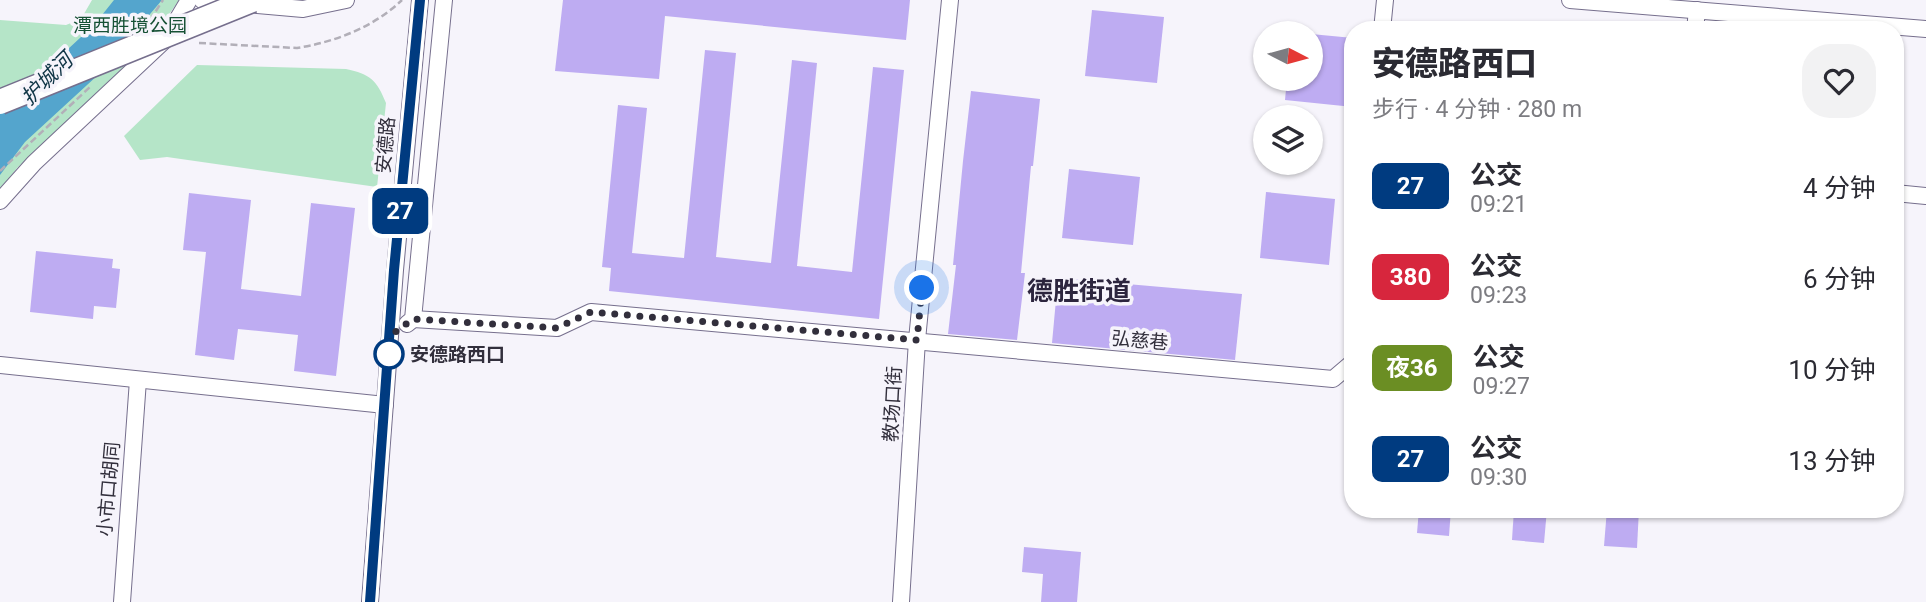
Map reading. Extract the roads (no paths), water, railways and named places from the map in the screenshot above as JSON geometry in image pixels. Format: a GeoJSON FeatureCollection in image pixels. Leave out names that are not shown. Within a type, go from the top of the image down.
{"type":"FeatureCollection","features":[{"type":"Feature","properties":{"kind":"highway"},"geometry":{"type":"LineString","coordinates":[[0,102],[251,0]]}},
{"type":"Feature","properties":{"kind":"street"},"geometry":{"type":"LineString","coordinates":[[0,201],[34,163],[164,40],[189,0]]}},
{"type":"Feature","properties":{"kind":"street"},"geometry":{"type":"LineString","coordinates":[[202,0],[303,9],[346,0]]}},
{"type":"Feature","properties":{"kind":"street","name":"安德路"},"geometry":{"type":"LineString","coordinates":[[370,602],[394,270],[420,0]]}},
{"type":"Feature","properties":{"kind":"street"},"geometry":{"type":"LineString","coordinates":[[391,335],[413,319],[444,0]]}},
{"type":"Feature","properties":{"kind":"street","name":"教场口街"},"geometry":{"type":"LineString","coordinates":[[901,602],[917,340],[950,0]]}},
{"type":"Feature","properties":{"kind":"street"},"geometry":{"type":"LineString","coordinates":[[1383,21],[1385,0]]}},
{"type":"Feature","properties":{"kind":"street"},"geometry":{"type":"LineString","coordinates":[[1570,0],[1830,21]]}},
{"type":"Feature","properties":{"kind":"street"},"geometry":{"type":"LineString","coordinates":[[1696,21],[1697,10]]}},
{"type":"Feature","properties":{"kind":"street"},"geometry":{"type":"LineString","coordinates":[[1904,27],[1926,29]]}},
{"type":"Feature","properties":{"kind":"street"},"geometry":{"type":"LineString","coordinates":[[1904,194],[1926,196]]}},
{"type":"Feature","properties":{"kind":"street","name":"弘慈巷"},"geometry":{"type":"LineString","coordinates":[[413,319],[557,328],[591,312],[1333,379],[1344,370]]}},
{"type":"Feature","properties":{"kind":"street"},"geometry":{"type":"LineString","coordinates":[[0,365],[385,405]]}},
{"type":"Feature","properties":{"kind":"street","name":"小市口胡同"},"geometry":{"type":"LineString","coordinates":[[122,602],[138,380]]}},
{"type":"Feature","properties":{"kind":"water","name":"护城河"},"geometry":{"type":"Polygon","coordinates":[[[114,0],[162,0],[99,74],[25,142],[0,175],[0,112],[94,25],[114,0]]]}},
{"type":"Feature","properties":{"kind":"place","name":"安德路西口"},"geometry":{"type":"Point","coordinates":[389,354]}},
{"type":"Feature","properties":{"kind":"district","name":"德胜街道"},"geometry":{"type":"Point","coordinates":[1079,291]}},
{"type":"Feature","properties":{"kind":"park label","name":"潭西胜境公园"},"geometry":{"type":"Point","coordinates":[130,25]}}]}
